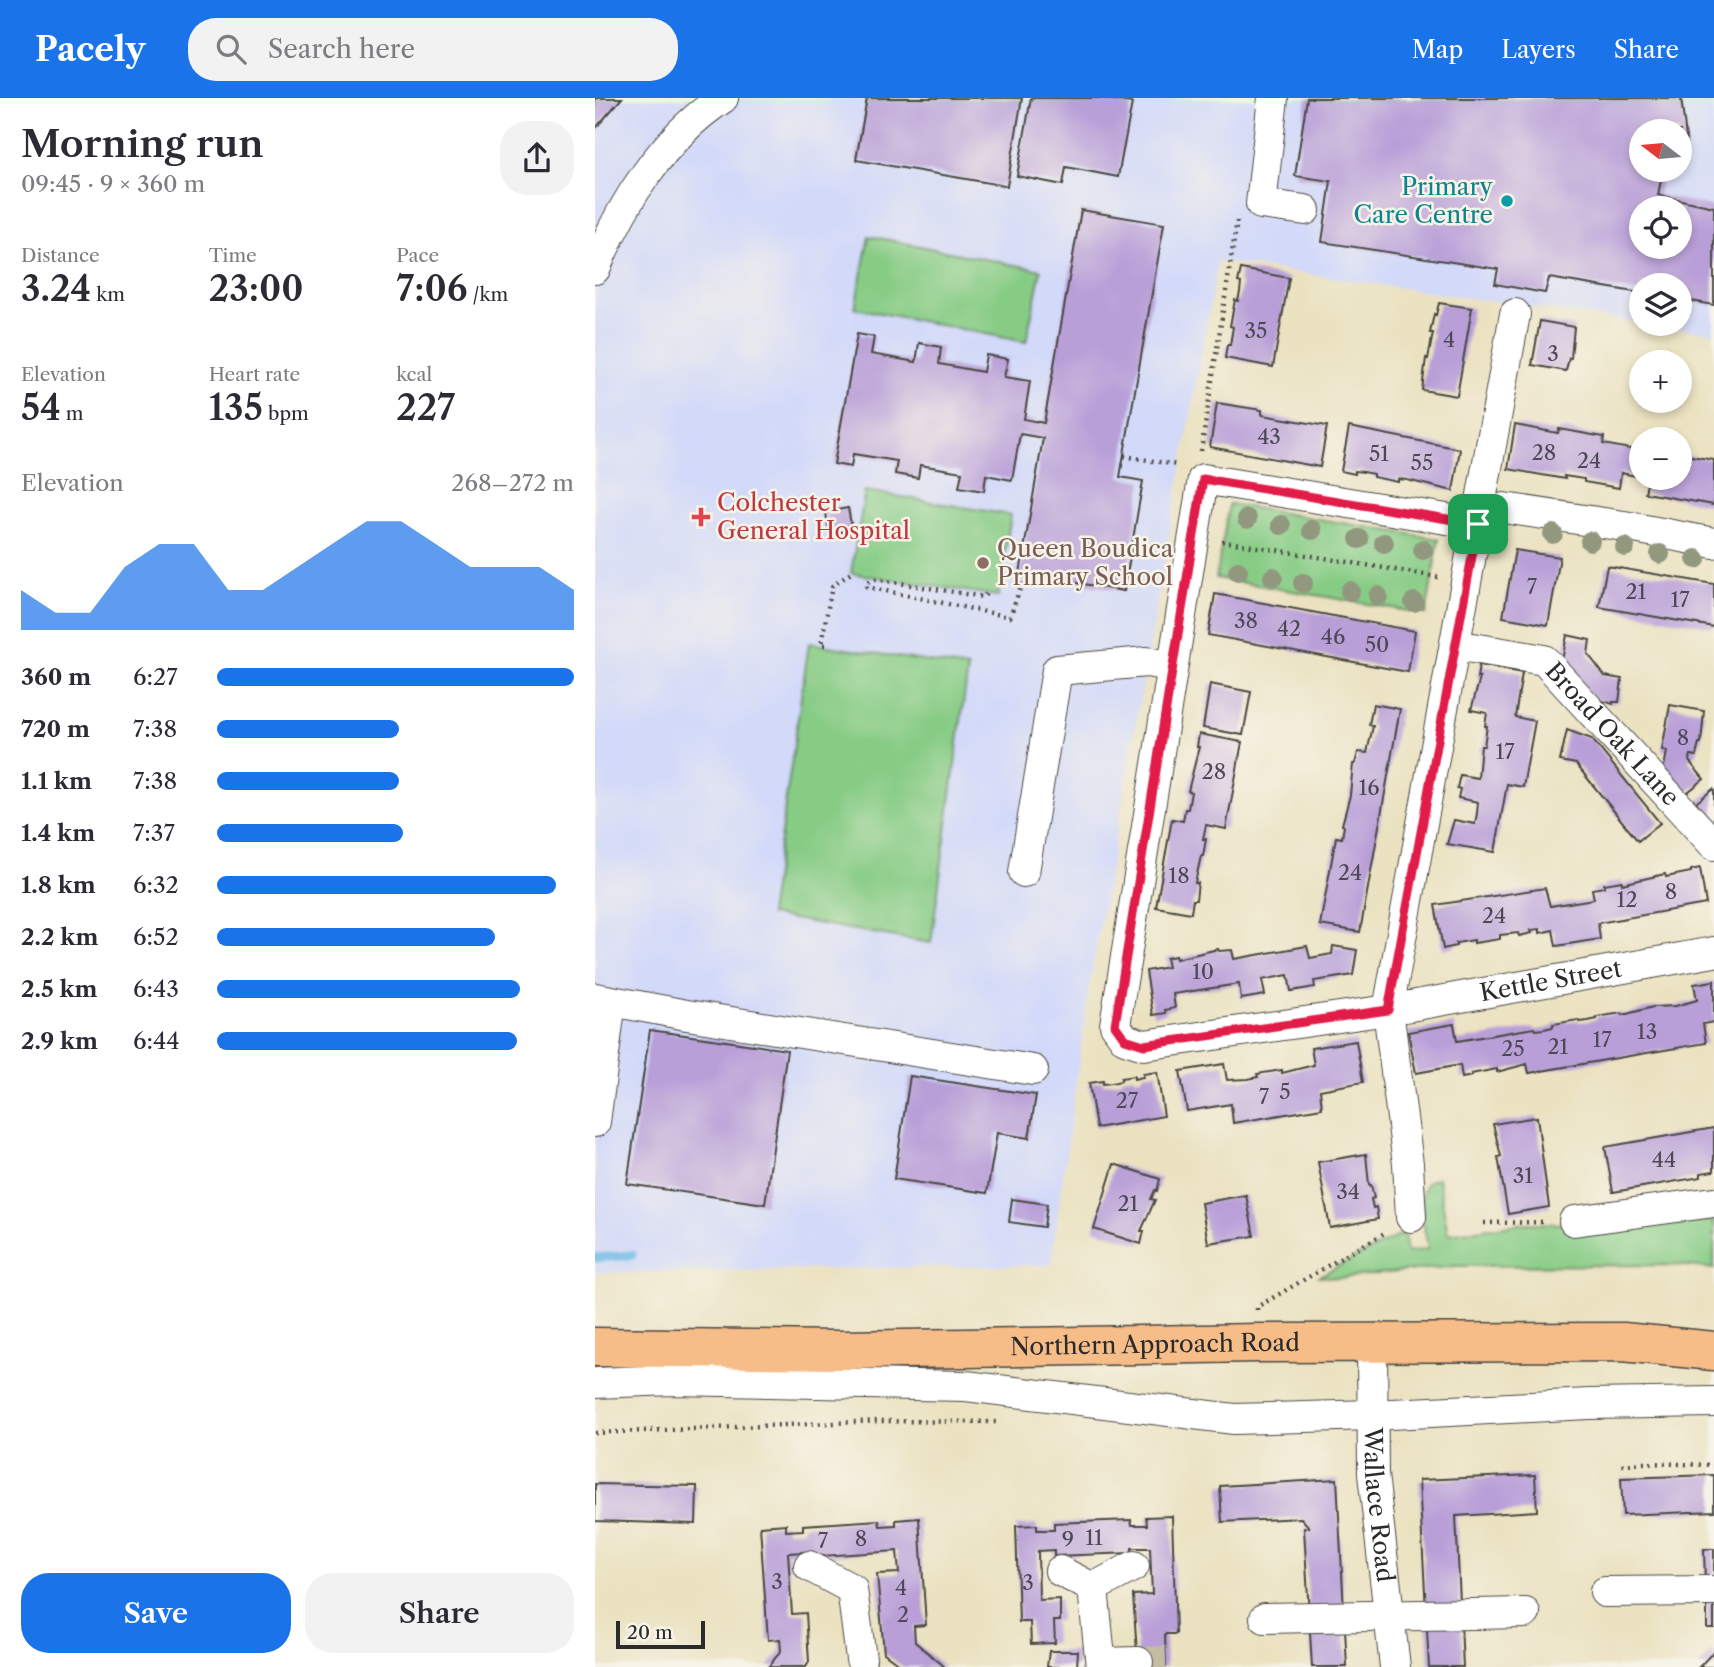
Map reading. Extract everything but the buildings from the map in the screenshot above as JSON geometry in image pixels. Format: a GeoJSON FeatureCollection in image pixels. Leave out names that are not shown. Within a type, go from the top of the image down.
{"type":"FeatureCollection","features":[{"type":"Feature","properties":{"kind":"main road","name":"Northern Approach Road"},"geometry":{"type":"LineString","coordinates":[[595,1347],[841,1350],[1371,1342],[1623,1342],[1714,1351]]}},
{"type":"Feature","properties":{"kind":"street"},"geometry":{"type":"LineString","coordinates":[[595,269],[609,235],[638,186],[672,142],[707,108],[723,98]]}},
{"type":"Feature","properties":{"kind":"street"},"geometry":{"type":"LineString","coordinates":[[1273,98],[1261,204],[1305,209]]}},
{"type":"Feature","properties":{"kind":"street"},"geometry":{"type":"LineString","coordinates":[[1411,1217],[1408,1164],[1388,1010],[1515,314]]}},
{"type":"Feature","properties":{"kind":"street"},"geometry":{"type":"LineString","coordinates":[[1202,475],[1478,524],[1504,508],[1714,543]]}},
{"type":"Feature","properties":{"kind":"street","name":"Kettle Street"},"geometry":{"type":"LineString","coordinates":[[1202,475],[1115,1025],[1125,1039],[1144,1045],[1388,1010],[1714,952]]}},
{"type":"Feature","properties":{"kind":"street","name":"Broad Oak Lane"},"geometry":{"type":"LineString","coordinates":[[1455,645],[1543,660],[1714,845]]}},
{"type":"Feature","properties":{"kind":"street"},"geometry":{"type":"LineString","coordinates":[[1024,872],[1057,670],[1146,662],[1172,666]]}},
{"type":"Feature","properties":{"kind":"street"},"geometry":{"type":"LineString","coordinates":[[595,1122],[603,999],[687,1015],[1033,1070]]}},
{"type":"Feature","properties":{"kind":"street"},"geometry":{"type":"LineString","coordinates":[[1574,1221],[1714,1202]]}},
{"type":"Feature","properties":{"kind":"street","name":"Wallace Road"},"geometry":{"type":"LineString","coordinates":[[1371,1342],[1373,1474],[1395,1667]]}},
{"type":"Feature","properties":{"kind":"street"},"geometry":{"type":"LineString","coordinates":[[595,1383],[673,1380],[966,1386],[1234,1419],[1588,1404],[1714,1402]]}},
{"type":"Feature","properties":{"kind":"street"},"geometry":{"type":"LineString","coordinates":[[809,1566],[852,1590],[863,1664]]}},
{"type":"Feature","properties":{"kind":"street"},"geometry":{"type":"LineString","coordinates":[[1093,1588],[1134,1566]]}},
{"type":"Feature","properties":{"kind":"street"},"geometry":{"type":"LineString","coordinates":[[1060,1571],[1093,1588]]}},
{"type":"Feature","properties":{"kind":"street"},"geometry":{"type":"LineString","coordinates":[[1093,1588],[1102,1665],[1138,1662]]}},
{"type":"Feature","properties":{"kind":"street"},"geometry":{"type":"LineString","coordinates":[[1605,1592],[1713,1591]]}},
{"type":"Feature","properties":{"kind":"street"},"geometry":{"type":"LineString","coordinates":[[1265,1618],[1525,1613]]}},
{"type":"Feature","properties":{"kind":"path"},"geometry":{"type":"LineString","coordinates":[[1124,456],[1202,475],[1201,448],[1238,209]]}},
{"type":"Feature","properties":{"kind":"path"},"geometry":{"type":"LineString","coordinates":[[1193,536],[1467,582]]}},
{"type":"Feature","properties":{"kind":"path"},"geometry":{"type":"LineString","coordinates":[[825,646],[821,645],[832,586],[851,573]]}},
{"type":"Feature","properties":{"kind":"path"},"geometry":{"type":"LineString","coordinates":[[986,594],[983,597],[876,579],[867,582],[867,587],[1010,617],[1025,574]]}},
{"type":"Feature","properties":{"kind":"path"},"geometry":{"type":"LineString","coordinates":[[1257,1307],[1411,1217]]}},
{"type":"Feature","properties":{"kind":"path"},"geometry":{"type":"LineString","coordinates":[[1484,1223],[1574,1221]]}},
{"type":"Feature","properties":{"kind":"path"},"geometry":{"type":"LineString","coordinates":[[595,1433],[880,1422],[1003,1422]]}},
{"type":"Feature","properties":{"kind":"path"},"geometry":{"type":"LineString","coordinates":[[1622,1465],[1714,1465]]}},
{"type":"Feature","properties":{"kind":"shaded area"},"geometry":{"type":"Polygon","coordinates":[[[595,98],[1714,98],[1714,333],[1692,330],[1692,273],[1629,273],[1629,321],[1218,261],[1089,988],[1051,1265],[595,1273],[595,98]]]}},
{"type":"Feature","properties":{"kind":"green space"},"geometry":{"type":"Polygon","coordinates":[[[869,236],[1041,270],[1026,342],[855,308],[869,236]]]}},
{"type":"Feature","properties":{"kind":"green space"},"geometry":{"type":"Polygon","coordinates":[[[865,491],[1011,515],[998,596],[851,573],[865,491]]]}},
{"type":"Feature","properties":{"kind":"green space"},"geometry":{"type":"Polygon","coordinates":[[[1229,504],[1439,539],[1426,614],[1216,578],[1229,504]]]}},
{"type":"Feature","properties":{"kind":"green space"},"geometry":{"type":"Polygon","coordinates":[[[809,643],[968,668],[931,943],[769,915],[809,643]]]}},
{"type":"Feature","properties":{"kind":"green space"},"geometry":{"type":"Polygon","coordinates":[[[1438,1178],[1448,1234],[1526,1223],[1608,1225],[1714,1221],[1714,1269],[1679,1265],[1456,1266],[1338,1278],[1319,1276],[1404,1233],[1407,1253],[1428,1249],[1422,1197],[1428,1181],[1438,1178]]]}},
{"type":"Feature","properties":{"kind":"waterway"},"geometry":{"type":"LineString","coordinates":[[595,1258],[632,1255]]}},
{"type":"Feature","properties":{"kind":"tunnel"},"geometry":{"type":"LineString","coordinates":[[1138,1662],[1166,1661]]}},
{"type":"Feature","properties":{"kind":"place","name":"Primary Care Centre"},"geometry":{"type":"Point","coordinates":[1507,201]}},
{"type":"Feature","properties":{"kind":"place","name":"Colchester General Hospital"},"geometry":{"type":"Point","coordinates":[701,517]}},
{"type":"Feature","properties":{"kind":"place","name":"Queen Boudica Primary School"},"geometry":{"type":"Point","coordinates":[983,563]}},
{"type":"Feature","properties":{"kind":"route"},"geometry":{"type":"LineString","coordinates":[[1203,479],[1478,524],[1388,1010],[1144,1045],[1125,1039],[1115,1025],[1203,479]]}}]}
